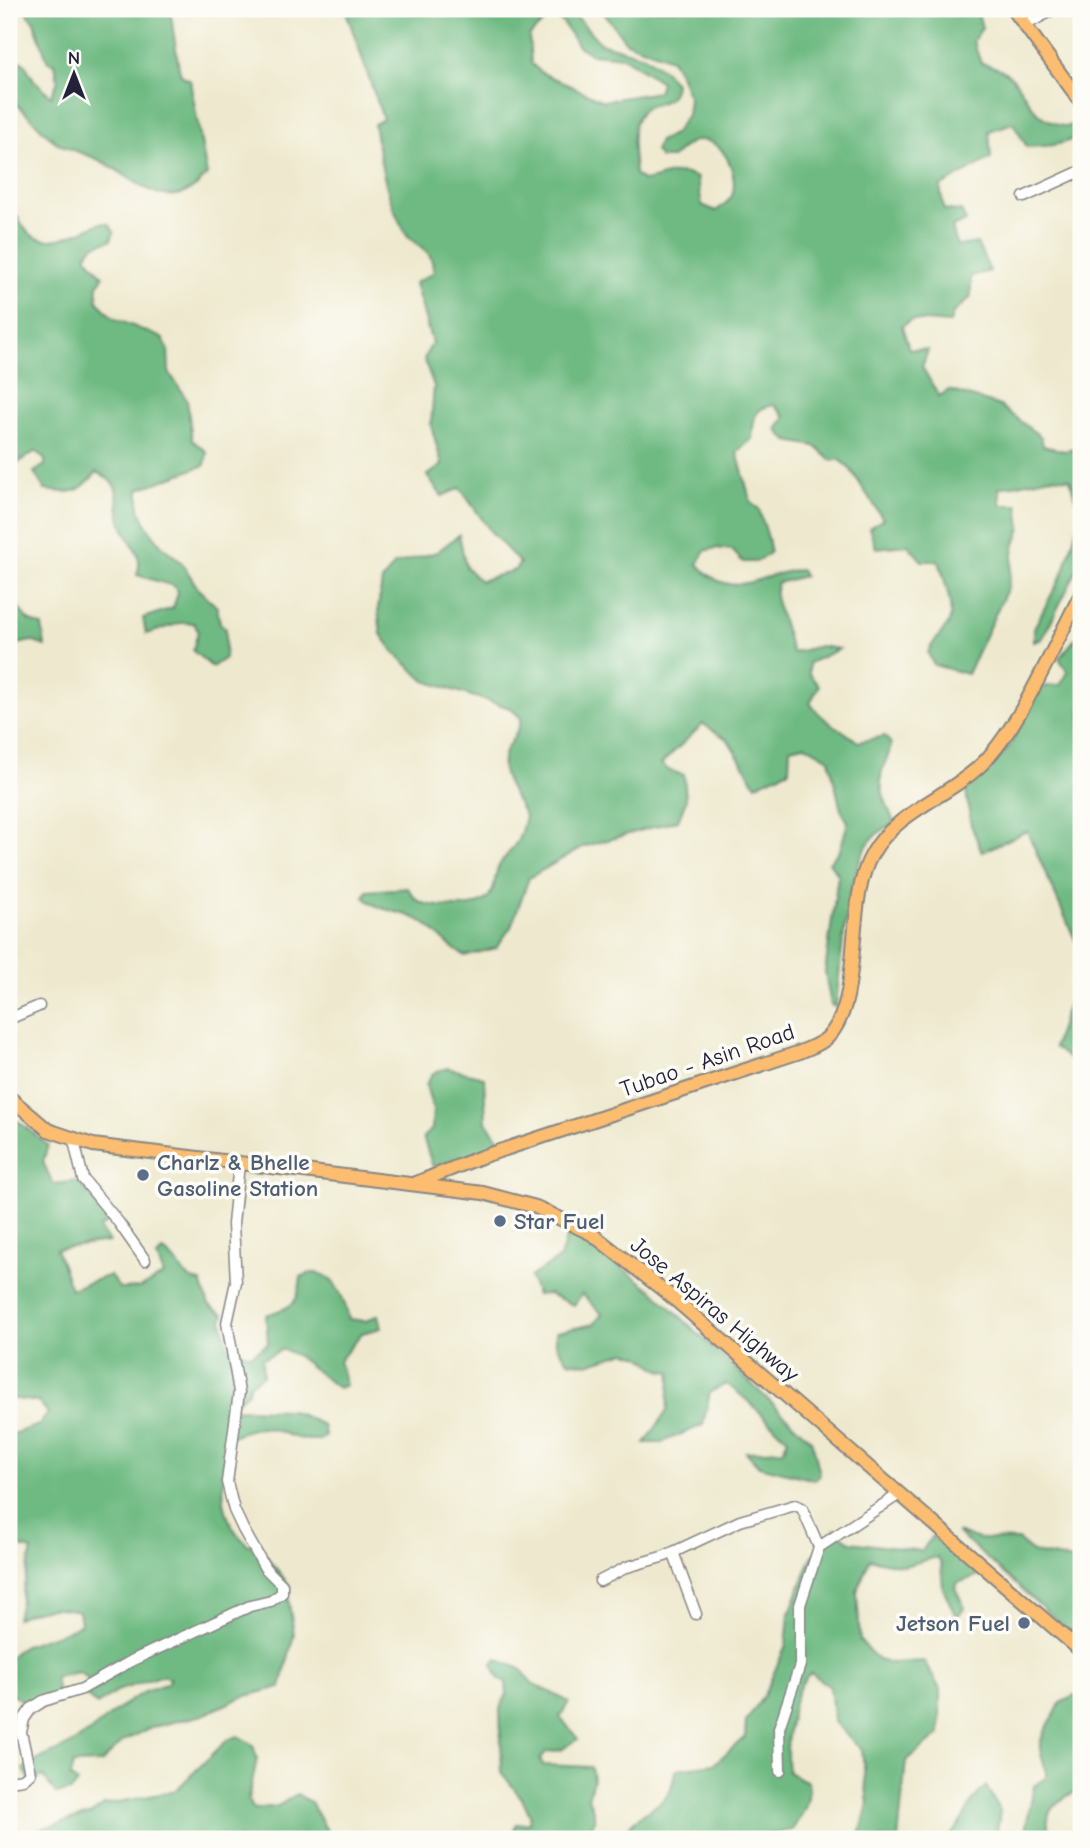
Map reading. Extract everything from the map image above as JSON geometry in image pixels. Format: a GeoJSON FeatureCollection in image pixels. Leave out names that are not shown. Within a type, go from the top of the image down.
{"type":"FeatureCollection","features":[{"type":"Feature","properties":{"kind":"main road"},"geometry":{"type":"LineString","coordinates":[[1013,9],[1081,102]]}},
{"type":"Feature","properties":{"kind":"main road","name":"Tubao - Asin Road"},"geometry":{"type":"LineString","coordinates":[[413,1185],[481,1157],[800,1052],[827,1038],[842,1016],[846,1002],[854,922],[862,881],[872,854],[886,834],[982,764],[1002,741],[1081,594]]}},
{"type":"Feature","properties":{"kind":"main road","name":"Jose Aspiras Highway"},"geometry":{"type":"LineString","coordinates":[[9,1097],[48,1130],[74,1141],[516,1200],[555,1214],[592,1234],[672,1297],[1081,1651]]}},
{"type":"Feature","properties":{"kind":"street"},"geometry":{"type":"LineString","coordinates":[[1025,24],[1054,9]]}},
{"type":"Feature","properties":{"kind":"street"},"geometry":{"type":"LineString","coordinates":[[1024,197],[1081,171]]}},
{"type":"Feature","properties":{"kind":"street"},"geometry":{"type":"LineString","coordinates":[[9,1019],[39,1006]]}},
{"type":"Feature","properties":{"kind":"street"},"geometry":{"type":"LineString","coordinates":[[74,1141],[83,1179],[145,1260]]}},
{"type":"Feature","properties":{"kind":"street"},"geometry":{"type":"LineString","coordinates":[[9,1781],[23,1779],[30,1773],[21,1732],[24,1719],[31,1709],[43,1702],[82,1689],[133,1660],[250,1606],[271,1601],[282,1593],[282,1585],[265,1568],[234,1510],[227,1482],[240,1392],[227,1323],[236,1282],[233,1224],[239,1164]]}},
{"type":"Feature","properties":{"kind":"street"},"geometry":{"type":"LineString","coordinates":[[780,1771],[779,1728],[800,1665],[800,1605],[819,1547],[898,1495]]}},
{"type":"Feature","properties":{"kind":"street"},"geometry":{"type":"LineString","coordinates":[[600,1581],[627,1567],[673,1552],[740,1521],[796,1505],[803,1509],[819,1547]]}},
{"type":"Feature","properties":{"kind":"street"},"geometry":{"type":"LineString","coordinates":[[673,1552],[696,1614]]}},
{"type":"Feature","properties":{"kind":"green space"},"geometry":{"type":"Polygon","coordinates":[[[24,9],[170,9],[179,68],[182,76],[190,80],[207,175],[193,188],[180,194],[154,192],[101,161],[52,139],[9,99],[15,75],[9,70],[9,57],[24,63],[34,80],[51,96],[58,81],[55,64],[48,62],[34,22],[24,9]]]}},
{"type":"Feature","properties":{"kind":"green space"},"geometry":{"type":"Polygon","coordinates":[[[350,9],[570,9],[600,43],[644,56],[665,71],[675,83],[670,97],[645,109],[636,120],[633,143],[635,174],[643,181],[676,173],[697,178],[702,205],[716,211],[731,198],[734,187],[731,167],[720,149],[704,140],[691,142],[672,158],[660,158],[655,151],[659,141],[674,134],[687,115],[689,99],[680,74],[671,59],[626,42],[601,9],[977,9],[982,28],[973,41],[981,63],[998,68],[1010,76],[1039,113],[1050,121],[1067,127],[1081,120],[1081,134],[1069,141],[1049,146],[1027,147],[1013,123],[989,131],[991,158],[940,187],[944,210],[961,211],[966,221],[952,227],[957,246],[977,243],[990,271],[971,276],[971,297],[953,313],[950,323],[911,320],[902,326],[909,349],[928,350],[922,367],[939,396],[949,390],[1000,406],[1041,437],[1043,446],[1065,451],[1081,447],[1081,514],[1070,479],[1051,477],[999,488],[1001,505],[1018,505],[1021,528],[1014,547],[1008,587],[967,674],[934,665],[928,653],[947,626],[951,612],[939,561],[922,561],[908,545],[876,548],[869,528],[883,519],[851,470],[839,459],[832,461],[815,446],[788,441],[777,430],[785,416],[774,405],[758,412],[754,420],[752,439],[737,452],[751,503],[759,509],[770,553],[756,562],[743,562],[732,550],[716,548],[704,551],[698,564],[723,583],[735,584],[801,570],[804,576],[777,583],[775,597],[792,653],[820,646],[839,649],[809,663],[809,674],[819,686],[810,703],[826,720],[858,742],[885,736],[891,744],[882,771],[881,784],[894,823],[872,839],[863,852],[856,871],[846,918],[836,1007],[831,1005],[825,972],[838,875],[829,862],[840,850],[848,822],[841,810],[829,759],[805,745],[790,748],[789,770],[756,785],[728,740],[703,724],[661,764],[670,771],[684,775],[686,800],[678,820],[583,847],[529,878],[511,927],[496,948],[465,956],[421,921],[384,909],[364,897],[367,891],[408,888],[417,900],[429,904],[455,907],[479,903],[491,893],[499,866],[514,847],[525,816],[507,784],[503,766],[503,757],[518,730],[521,718],[510,708],[425,681],[394,652],[381,634],[378,609],[382,581],[395,564],[437,552],[459,535],[466,567],[480,581],[515,570],[520,563],[492,533],[460,488],[442,496],[427,476],[442,465],[431,425],[434,386],[424,359],[432,343],[415,283],[433,273],[432,264],[427,252],[404,230],[393,205],[384,178],[374,124],[383,119],[347,14],[350,9]],[[551,15],[529,36],[531,63],[540,72],[603,101],[658,92],[661,82],[623,57],[591,54],[578,46],[563,23],[551,15]]]}},
{"type":"Feature","properties":{"kind":"green space"},"geometry":{"type":"Polygon","coordinates":[[[9,205],[28,232],[44,240],[64,238],[101,223],[109,224],[114,232],[111,240],[93,246],[86,256],[103,276],[98,285],[97,301],[113,318],[162,338],[168,349],[169,372],[187,400],[192,440],[207,452],[205,465],[139,489],[139,509],[161,545],[182,563],[199,590],[217,607],[220,623],[226,629],[225,658],[212,667],[193,651],[198,631],[194,623],[180,623],[146,634],[143,618],[173,608],[178,593],[174,586],[137,575],[137,552],[122,526],[115,487],[106,477],[97,472],[75,491],[45,490],[34,472],[45,465],[45,460],[36,451],[9,469],[9,205]]]}},
{"type":"Feature","properties":{"kind":"green space"},"geometry":{"type":"Polygon","coordinates":[[[1081,515],[1081,562],[1042,639],[1034,642],[1034,628],[1064,571],[1081,515]]]}},
{"type":"Feature","properties":{"kind":"green space"},"geometry":{"type":"Polygon","coordinates":[[[9,596],[28,620],[42,626],[45,646],[31,641],[9,646],[9,596]]]}},
{"type":"Feature","properties":{"kind":"green space"},"geometry":{"type":"Polygon","coordinates":[[[1081,632],[1081,953],[1027,831],[982,852],[971,825],[965,785],[1008,749],[1040,687],[1060,685],[1068,672],[1059,658],[1081,632]]]}},
{"type":"Feature","properties":{"kind":"green space"},"geometry":{"type":"Polygon","coordinates":[[[1081,964],[1081,1075],[1073,1062],[1054,1047],[1081,964]]]}},
{"type":"Feature","properties":{"kind":"green space"},"geometry":{"type":"Polygon","coordinates":[[[447,1068],[484,1077],[486,1122],[503,1145],[433,1167],[423,1137],[432,1129],[433,1110],[426,1085],[433,1073],[447,1068]]]}},
{"type":"Feature","properties":{"kind":"green space"},"geometry":{"type":"Polygon","coordinates":[[[9,1114],[48,1145],[43,1162],[53,1184],[78,1181],[110,1221],[99,1228],[109,1242],[56,1249],[71,1289],[110,1275],[120,1289],[140,1288],[164,1275],[157,1257],[163,1251],[184,1273],[201,1282],[209,1305],[224,1315],[222,1321],[228,1348],[251,1355],[268,1343],[266,1315],[292,1304],[298,1294],[301,1277],[311,1273],[328,1277],[334,1284],[344,1301],[349,1319],[366,1321],[378,1315],[381,1328],[362,1333],[339,1361],[346,1385],[338,1388],[296,1355],[283,1349],[262,1359],[263,1375],[249,1384],[248,1392],[233,1404],[234,1409],[290,1410],[323,1425],[325,1435],[320,1440],[305,1439],[276,1430],[256,1428],[226,1439],[223,1482],[230,1522],[248,1545],[257,1544],[290,1586],[288,1597],[294,1634],[281,1687],[242,1697],[203,1715],[153,1727],[123,1741],[101,1763],[73,1764],[70,1777],[78,1783],[71,1791],[56,1794],[43,1776],[31,1781],[23,1769],[71,1744],[129,1701],[167,1684],[170,1678],[163,1675],[117,1691],[97,1705],[86,1695],[87,1678],[79,1672],[55,1677],[59,1701],[39,1710],[9,1693],[9,1658],[16,1651],[81,1624],[79,1611],[63,1608],[40,1610],[17,1618],[32,1550],[9,1544],[9,1435],[39,1425],[48,1413],[39,1402],[9,1398],[9,1114]]]}},
{"type":"Feature","properties":{"kind":"green space"},"geometry":{"type":"Polygon","coordinates":[[[569,1229],[652,1290],[812,1441],[820,1474],[815,1480],[759,1466],[746,1452],[783,1450],[788,1439],[743,1396],[726,1384],[710,1392],[703,1425],[660,1443],[645,1443],[667,1411],[671,1372],[660,1370],[640,1356],[626,1352],[587,1364],[568,1361],[556,1345],[556,1332],[594,1324],[602,1314],[582,1294],[574,1305],[549,1294],[537,1295],[530,1277],[560,1258],[569,1229]]]}},
{"type":"Feature","properties":{"kind":"green space"},"geometry":{"type":"Polygon","coordinates":[[[835,1529],[850,1542],[922,1551],[932,1536],[980,1575],[957,1583],[955,1588],[965,1608],[956,1617],[943,1588],[941,1564],[937,1557],[904,1566],[870,1559],[857,1591],[860,1641],[878,1660],[891,1663],[924,1661],[940,1689],[940,1734],[906,1761],[898,1839],[859,1839],[868,1804],[862,1750],[834,1722],[830,1687],[811,1673],[798,1691],[788,1734],[788,1772],[808,1782],[809,1789],[805,1808],[792,1830],[744,1839],[622,1839],[635,1821],[666,1797],[677,1769],[714,1764],[745,1737],[746,1721],[764,1695],[786,1646],[789,1615],[812,1557],[835,1529]]]}},
{"type":"Feature","properties":{"kind":"green space"},"geometry":{"type":"Polygon","coordinates":[[[957,1532],[979,1539],[1018,1540],[1034,1553],[1078,1561],[1081,1564],[1081,1595],[1075,1624],[1081,1628],[1081,1642],[957,1532]]]}},
{"type":"Feature","properties":{"kind":"green space"},"geometry":{"type":"Polygon","coordinates":[[[497,1659],[521,1669],[532,1683],[569,1702],[560,1717],[578,1739],[561,1750],[546,1752],[540,1760],[543,1765],[591,1767],[593,1779],[588,1798],[594,1822],[583,1836],[576,1839],[512,1839],[516,1824],[529,1823],[530,1815],[522,1799],[502,1773],[500,1709],[507,1694],[506,1682],[499,1679],[492,1664],[497,1659]]]}},
{"type":"Feature","properties":{"kind":"green space"},"geometry":{"type":"Polygon","coordinates":[[[1074,1696],[1081,1699],[1081,1789],[1058,1802],[1049,1814],[1052,1839],[1027,1839],[1025,1831],[1034,1786],[1046,1778],[1041,1740],[1060,1703],[1074,1696]]]}},
{"type":"Feature","properties":{"kind":"green space"},"geometry":{"type":"Polygon","coordinates":[[[238,1736],[253,1745],[257,1759],[248,1800],[254,1809],[278,1806],[297,1794],[311,1803],[332,1839],[25,1839],[37,1830],[91,1814],[104,1805],[175,1791],[227,1740],[238,1736]]]}},
{"type":"Feature","properties":{"kind":"green space"},"geometry":{"type":"Polygon","coordinates":[[[986,1786],[1000,1810],[996,1839],[946,1839],[958,1827],[974,1799],[986,1786]]]}},
{"type":"Feature","properties":{"kind":"place","name":"Charlz & Bhelle Gasoline Station"},"geometry":{"type":"Point","coordinates":[143,1175]}},
{"type":"Feature","properties":{"kind":"place","name":"Star Fuel"},"geometry":{"type":"Point","coordinates":[500,1221]}},
{"type":"Feature","properties":{"kind":"place","name":"Jetson Fuel"},"geometry":{"type":"Point","coordinates":[1024,1623]}}]}
